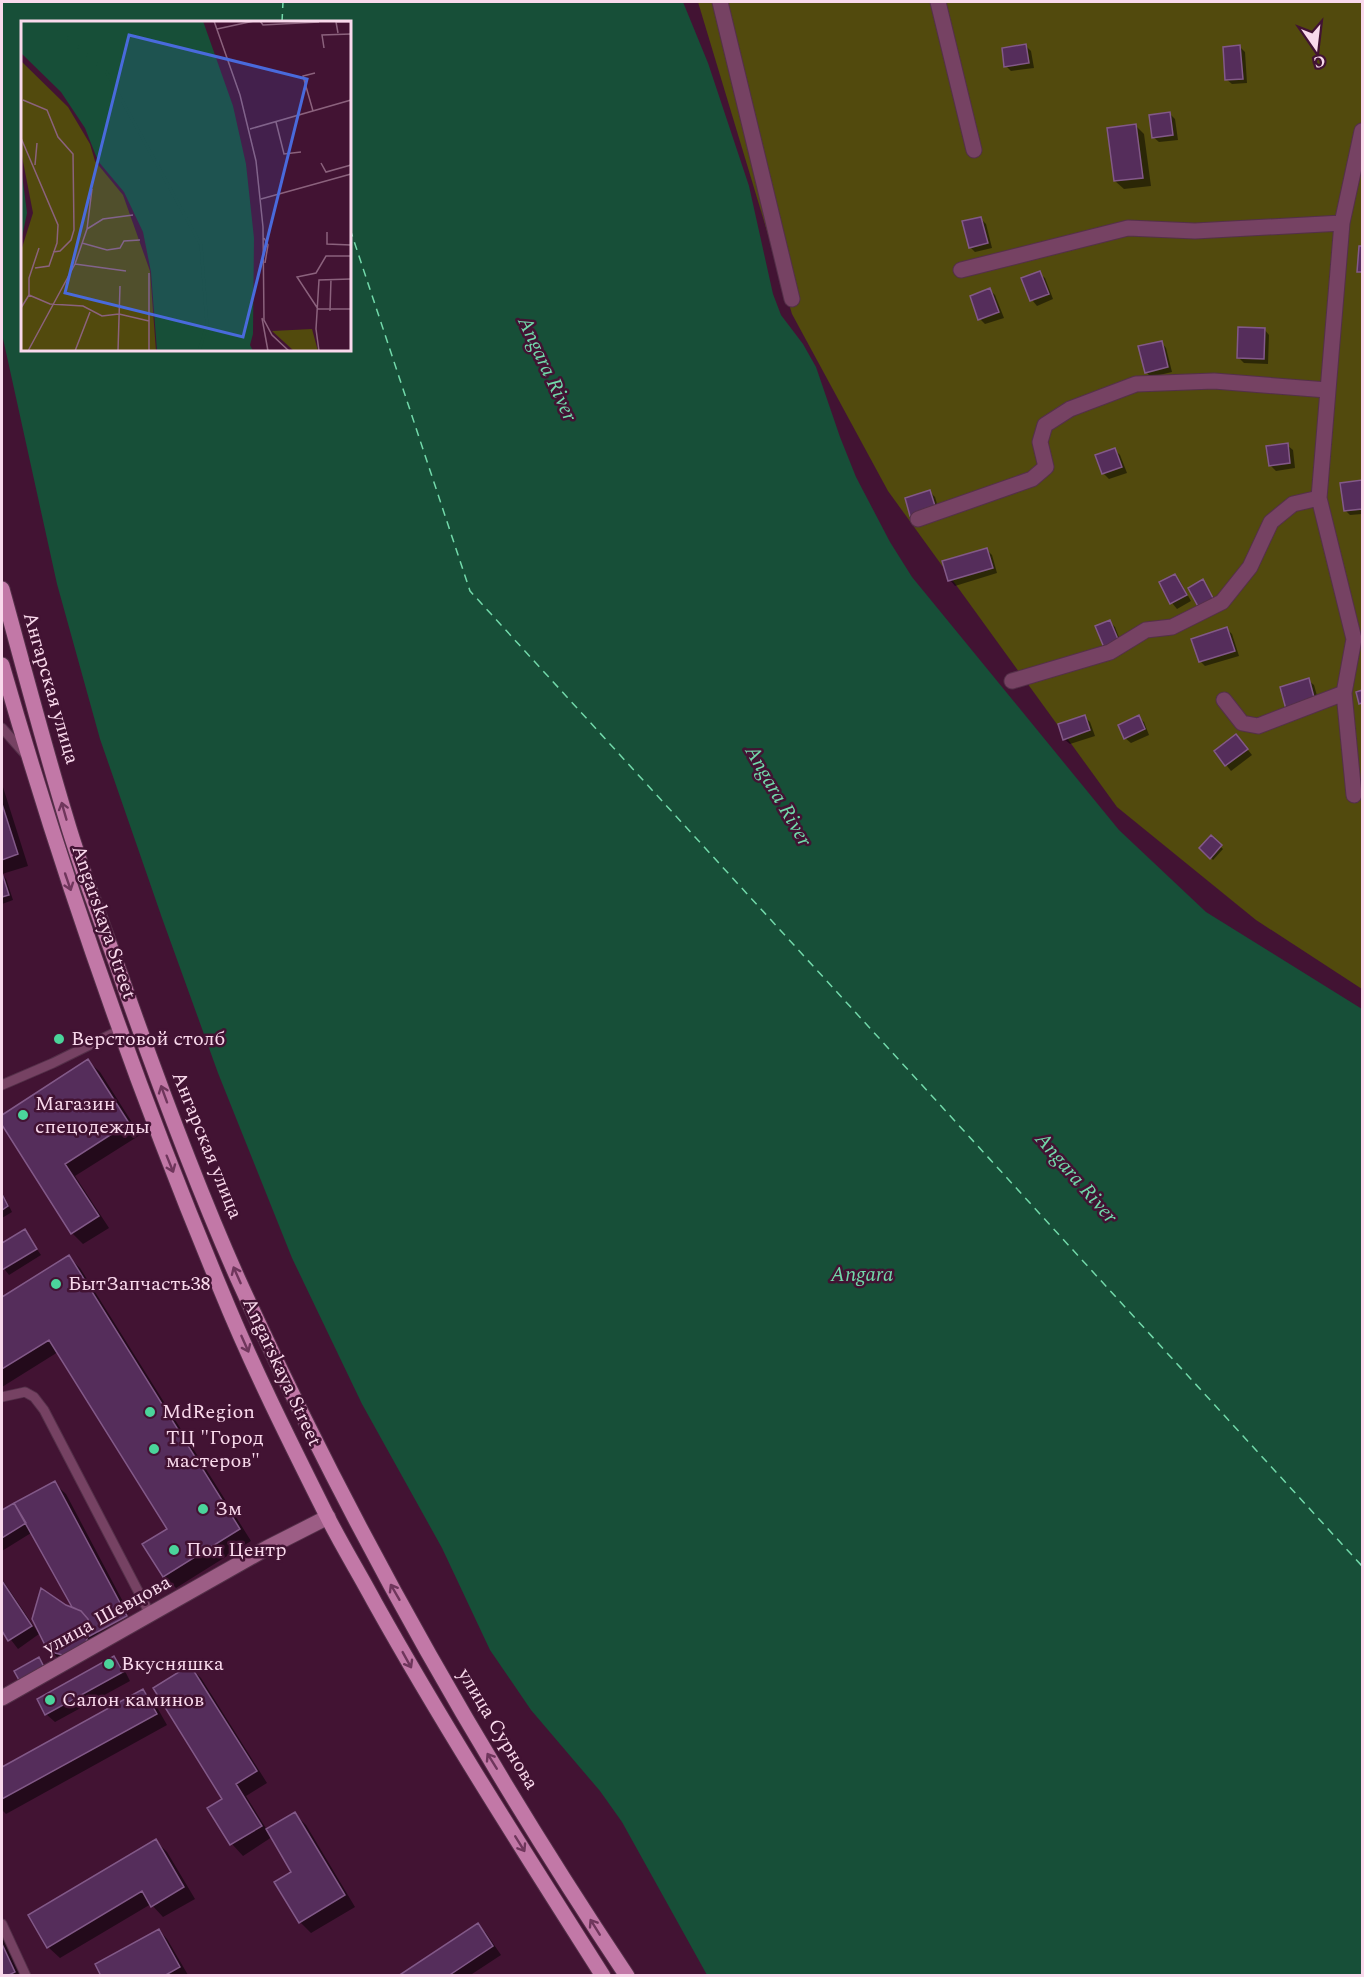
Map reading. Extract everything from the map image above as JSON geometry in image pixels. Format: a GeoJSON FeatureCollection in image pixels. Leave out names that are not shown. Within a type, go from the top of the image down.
{"type":"FeatureCollection","features":[{"type":"Feature","properties":{"kind":"main road","name":"Ангарская улица"},"geometry":{"type":"LineString","coordinates":[[2,589],[67,822],[184,1148],[238,1278],[344,1498]]}},
{"type":"Feature","properties":{"kind":"main road","name":"Angarskaya Street"},"geometry":{"type":"LineString","coordinates":[[2,665],[50,830],[120,1030],[222,1292],[328,1517]]}},
{"type":"Feature","properties":{"kind":"main road","name":"улица Сурнова"},"geometry":{"type":"LineString","coordinates":[[344,1498],[472,1728],[627,1976]]}},
{"type":"Feature","properties":{"kind":"main road","name":"улица Шевцова"},"geometry":{"type":"LineString","coordinates":[[2,1698],[273,1545],[328,1517]]}},
{"type":"Feature","properties":{"kind":"main road"},"geometry":{"type":"LineString","coordinates":[[328,1517],[457,1744],[603,1976]]}},
{"type":"Feature","properties":{"kind":"street"},"geometry":{"type":"LineString","coordinates":[[720,2],[792,299]]}},
{"type":"Feature","properties":{"kind":"street"},"geometry":{"type":"LineString","coordinates":[[938,2],[974,150]]}},
{"type":"Feature","properties":{"kind":"street"},"geometry":{"type":"LineString","coordinates":[[1354,795],[1344,693],[1354,639],[1319,498],[1342,223],[1362,131]]}},
{"type":"Feature","properties":{"kind":"street"},"geometry":{"type":"LineString","coordinates":[[961,270],[1128,228],[1195,231],[1342,223]]}},
{"type":"Feature","properties":{"kind":"street"},"geometry":{"type":"LineString","coordinates":[[918,519],[1032,479],[1046,467],[1040,442],[1045,425],[1070,409],[1136,384],[1214,381],[1327,390]]}},
{"type":"Feature","properties":{"kind":"street"},"geometry":{"type":"LineString","coordinates":[[1012,681],[1110,652],[1146,630],[1172,627],[1222,602],[1250,567],[1271,522],[1293,504],[1319,498]]}},
{"type":"Feature","properties":{"kind":"street"},"geometry":{"type":"LineString","coordinates":[[1224,700],[1242,723],[1258,726],[1344,693]]}},
{"type":"Feature","properties":{"kind":"lane"},"geometry":{"type":"LineString","coordinates":[[2,728],[28,757]]}},
{"type":"Feature","properties":{"kind":"lane"},"geometry":{"type":"LineString","coordinates":[[2,1085],[120,1030]]}},
{"type":"Feature","properties":{"kind":"lane"},"geometry":{"type":"LineString","coordinates":[[2,1397],[25,1392],[34,1397],[44,1410],[150,1614]]}},
{"type":"Feature","properties":{"kind":"lane"},"geometry":{"type":"LineString","coordinates":[[2,1924],[26,1976]]}},
{"type":"Feature","properties":{"kind":"shaded area"},"geometry":{"type":"Polygon","coordinates":[[[698,2],[1362,2],[1362,989],[1256,920],[1117,807],[888,491],[792,314],[698,2]]]}},
{"type":"Feature","properties":{"kind":"water","name":"Angara"},"geometry":{"type":"Polygon","coordinates":[[[2,2],[683,2],[708,63],[749,186],[773,294],[781,315],[803,344],[816,367],[856,477],[890,542],[912,577],[1119,830],[1206,912],[1362,1009],[1362,1975],[707,1975],[622,1822],[600,1791],[531,1710],[490,1650],[442,1548],[362,1404],[292,1258],[218,1073],[162,918],[100,739],[57,584],[2,334],[2,2]]]}},
{"type":"Feature","properties":{"kind":"building"},"geometry":{"type":"Polygon","coordinates":[[[1026,44],[1029,63],[1004,67],[1002,48],[1026,44]]]}},
{"type":"Feature","properties":{"kind":"building"},"geometry":{"type":"Polygon","coordinates":[[[1240,45],[1243,79],[1225,80],[1223,47],[1240,45]]]}},
{"type":"Feature","properties":{"kind":"building"},"geometry":{"type":"Polygon","coordinates":[[[1170,112],[1173,135],[1152,138],[1149,115],[1170,112]]]}},
{"type":"Feature","properties":{"kind":"building"},"geometry":{"type":"Polygon","coordinates":[[[1136,124],[1143,178],[1114,181],[1107,128],[1136,124]]]}},
{"type":"Feature","properties":{"kind":"building"},"geometry":{"type":"Polygon","coordinates":[[[981,217],[988,243],[969,248],[962,221],[981,217]]]}},
{"type":"Feature","properties":{"kind":"building"},"geometry":{"type":"Polygon","coordinates":[[[1359,246],[1362,246],[1362,272],[1357,272],[1359,246]]]}},
{"type":"Feature","properties":{"kind":"building"},"geometry":{"type":"Polygon","coordinates":[[[1040,271],[1049,294],[1030,301],[1021,278],[1040,271]]]}},
{"type":"Feature","properties":{"kind":"building"},"geometry":{"type":"Polygon","coordinates":[[[990,288],[999,312],[978,320],[970,296],[990,288]]]}},
{"type":"Feature","properties":{"kind":"building"},"geometry":{"type":"Polygon","coordinates":[[[1238,327],[1265,328],[1264,359],[1237,358],[1238,327]]]}},
{"type":"Feature","properties":{"kind":"building"},"geometry":{"type":"Polygon","coordinates":[[[1162,341],[1168,367],[1145,373],[1138,346],[1162,341]]]}},
{"type":"Feature","properties":{"kind":"building"},"geometry":{"type":"Polygon","coordinates":[[[1288,443],[1290,463],[1269,466],[1266,446],[1288,443]]]}},
{"type":"Feature","properties":{"kind":"building"},"geometry":{"type":"Polygon","coordinates":[[[1115,448],[1122,467],[1102,474],[1095,455],[1115,448]]]}},
{"type":"Feature","properties":{"kind":"building"},"geometry":{"type":"Polygon","coordinates":[[[1362,480],[1362,509],[1344,511],[1340,483],[1362,480]]]}},
{"type":"Feature","properties":{"kind":"building"},"geometry":{"type":"Polygon","coordinates":[[[930,490],[936,509],[910,516],[905,498],[930,490]]]}},
{"type":"Feature","properties":{"kind":"building"},"geometry":{"type":"Polygon","coordinates":[[[987,548],[993,568],[948,581],[942,561],[987,548]]]}},
{"type":"Feature","properties":{"kind":"building"},"geometry":{"type":"Polygon","coordinates":[[[1175,574],[1187,595],[1170,604],[1159,582],[1175,574]]]}},
{"type":"Feature","properties":{"kind":"building"},"geometry":{"type":"Polygon","coordinates":[[[1203,579],[1215,602],[1200,610],[1188,588],[1203,579]]]}},
{"type":"Feature","properties":{"kind":"building"},"geometry":{"type":"Polygon","coordinates":[[[1110,620],[1120,644],[1105,650],[1095,626],[1110,620]]]}},
{"type":"Feature","properties":{"kind":"building"},"geometry":{"type":"Polygon","coordinates":[[[1227,627],[1235,651],[1199,662],[1191,639],[1227,627]]]}},
{"type":"Feature","properties":{"kind":"building"},"geometry":{"type":"Polygon","coordinates":[[[1309,678],[1316,705],[1287,713],[1280,687],[1309,678]]]}},
{"type":"Feature","properties":{"kind":"building"},"geometry":{"type":"Polygon","coordinates":[[[1362,690],[1362,703],[1359,704],[1356,692],[1362,690]]]}},
{"type":"Feature","properties":{"kind":"building"},"geometry":{"type":"Polygon","coordinates":[[[1085,715],[1090,730],[1063,740],[1058,724],[1085,715]]]}},
{"type":"Feature","properties":{"kind":"building"},"geometry":{"type":"Polygon","coordinates":[[[1139,715],[1145,729],[1124,739],[1118,725],[1139,715]]]}},
{"type":"Feature","properties":{"kind":"building"},"geometry":{"type":"Polygon","coordinates":[[[1236,734],[1248,749],[1225,766],[1214,751],[1236,734]]]}},
{"type":"Feature","properties":{"kind":"building"},"geometry":{"type":"Polygon","coordinates":[[[2,804],[18,854],[2,860],[2,804]]]}},
{"type":"Feature","properties":{"kind":"building"},"geometry":{"type":"Polygon","coordinates":[[[1211,835],[1222,845],[1210,859],[1199,848],[1211,835]]]}},
{"type":"Feature","properties":{"kind":"building"},"geometry":{"type":"Polygon","coordinates":[[[2,873],[9,895],[2,897],[2,873]]]}},
{"type":"Feature","properties":{"kind":"building"},"geometry":{"type":"Polygon","coordinates":[[[88,1059],[129,1123],[65,1164],[99,1216],[71,1234],[2,1125],[2,1115],[88,1059]]]}},
{"type":"Feature","properties":{"kind":"building"},"geometry":{"type":"Polygon","coordinates":[[[2,1194],[8,1206],[2,1210],[2,1194]]]}},
{"type":"Feature","properties":{"kind":"building"},"geometry":{"type":"Polygon","coordinates":[[[25,1229],[37,1249],[2,1270],[2,1243],[25,1229]]]}},
{"type":"Feature","properties":{"kind":"building","name":"ТЦ \"Город мастеров\""},"geometry":{"type":"Polygon","coordinates":[[[69,1255],[240,1529],[163,1577],[142,1544],[167,1529],[49,1340],[2,1369],[2,1297],[69,1255]]]}},
{"type":"Feature","properties":{"kind":"building"},"geometry":{"type":"Polygon","coordinates":[[[55,1481],[127,1616],[88,1637],[90,1630],[88,1619],[81,1611],[72,1607],[14,1503],[55,1481]]]}},
{"type":"Feature","properties":{"kind":"building"},"geometry":{"type":"Polygon","coordinates":[[[14,1503],[26,1523],[2,1538],[2,1510],[14,1503]]]}},
{"type":"Feature","properties":{"kind":"building"},"geometry":{"type":"Polygon","coordinates":[[[2,1581],[32,1626],[8,1641],[2,1631],[2,1581]]]}},
{"type":"Feature","properties":{"kind":"building"},"geometry":{"type":"Polygon","coordinates":[[[41,1588],[66,1605],[81,1611],[88,1619],[90,1630],[86,1642],[66,1656],[48,1651],[32,1619],[41,1588]]]}},
{"type":"Feature","properties":{"kind":"building"},"geometry":{"type":"Polygon","coordinates":[[[114,1656],[123,1672],[45,1715],[37,1699],[114,1656]]]}},
{"type":"Feature","properties":{"kind":"building"},"geometry":{"type":"Polygon","coordinates":[[[39,1657],[44,1667],[19,1680],[14,1671],[39,1657]]]}},
{"type":"Feature","properties":{"kind":"building"},"geometry":{"type":"Polygon","coordinates":[[[190,1665],[257,1771],[236,1784],[262,1826],[230,1845],[207,1808],[222,1799],[153,1688],[190,1665]]]}},
{"type":"Feature","properties":{"kind":"building"},"geometry":{"type":"Polygon","coordinates":[[[143,1689],[157,1714],[2,1799],[2,1767],[143,1689]]]}},
{"type":"Feature","properties":{"kind":"building"},"geometry":{"type":"Polygon","coordinates":[[[295,1812],[345,1895],[299,1923],[274,1882],[291,1872],[266,1829],[295,1812]]]}},
{"type":"Feature","properties":{"kind":"building"},"geometry":{"type":"Polygon","coordinates":[[[156,1839],[184,1887],[151,1907],[142,1891],[47,1948],[28,1915],[156,1839]]]}},
{"type":"Feature","properties":{"kind":"building"},"geometry":{"type":"Polygon","coordinates":[[[478,1923],[493,1946],[448,1976],[398,1976],[478,1923]]]}},
{"type":"Feature","properties":{"kind":"building"},"geometry":{"type":"Polygon","coordinates":[[[159,1929],[180,1967],[164,1976],[101,1976],[95,1964],[159,1929]]]}},
{"type":"Feature","properties":{"kind":"building"},"geometry":{"type":"Polygon","coordinates":[[[2,1944],[15,1972],[7,1976],[2,1976],[2,1944]]]}},
{"type":"Feature","properties":{"kind":"ferry route"},"geometry":{"type":"LineString","coordinates":[[282,21],[283,2]]}},
{"type":"Feature","properties":{"kind":"ferry route"},"geometry":{"type":"LineString","coordinates":[[351,232],[470,591],[1362,1566]]}},
{"type":"Feature","properties":{"kind":"place","name":"Верстовой столб"},"geometry":{"type":"Point","coordinates":[59,1039]}},
{"type":"Feature","properties":{"kind":"place","name":"Магазин спецодежды"},"geometry":{"type":"Point","coordinates":[23,1115]}},
{"type":"Feature","properties":{"kind":"place","name":"БытЗапчасть38"},"geometry":{"type":"Point","coordinates":[56,1284]}},
{"type":"Feature","properties":{"kind":"place","name":"MdRegion"},"geometry":{"type":"Point","coordinates":[150,1412]}},
{"type":"Feature","properties":{"kind":"place","name":"ТЦ \"Город мастеров\""},"geometry":{"type":"Point","coordinates":[154,1449]}},
{"type":"Feature","properties":{"kind":"place","name":"Зм"},"geometry":{"type":"Point","coordinates":[203,1509]}},
{"type":"Feature","properties":{"kind":"place","name":"Пол Центр"},"geometry":{"type":"Point","coordinates":[174,1550]}},
{"type":"Feature","properties":{"kind":"place","name":"Вкусняшка"},"geometry":{"type":"Point","coordinates":[109,1664]}},
{"type":"Feature","properties":{"kind":"place","name":"Салон каминов"},"geometry":{"type":"Point","coordinates":[50,1700]}},
{"type":"Feature","properties":{"kind":"water label","name":"Angara River"},"geometry":{"type":"Point","coordinates":[547,369]}},
{"type":"Feature","properties":{"kind":"water label","name":"Angara River"},"geometry":{"type":"Point","coordinates":[778,796]}},
{"type":"Feature","properties":{"kind":"water label","name":"Angara River"},"geometry":{"type":"Point","coordinates":[1076,1178]}}]}
